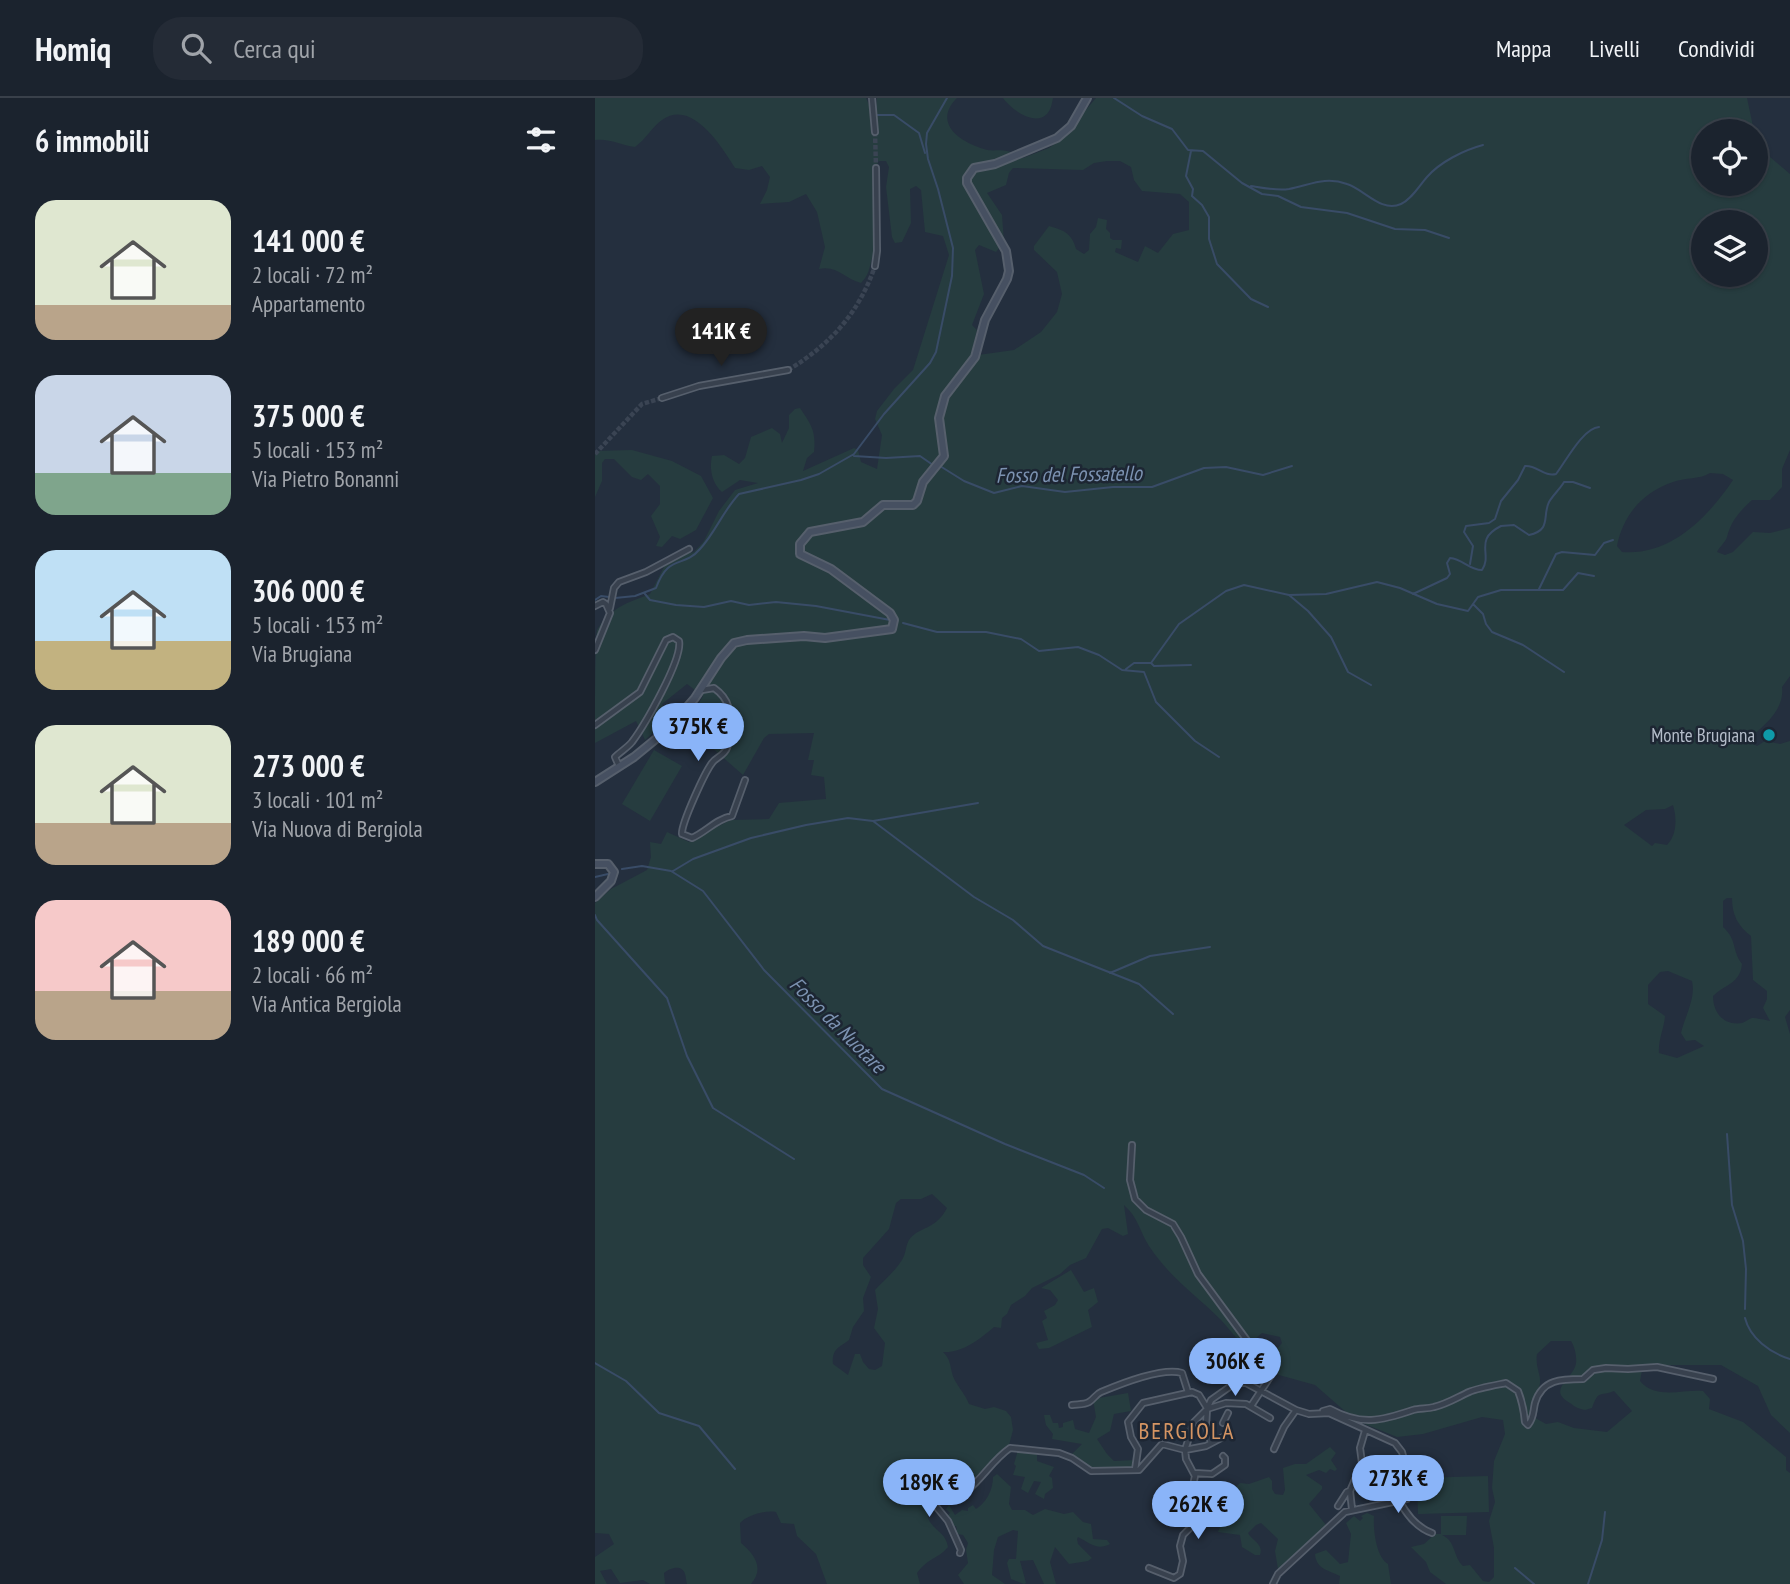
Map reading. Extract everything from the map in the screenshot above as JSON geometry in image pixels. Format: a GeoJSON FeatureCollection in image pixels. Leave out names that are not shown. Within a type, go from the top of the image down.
{"type":"FeatureCollection","features":[{"type":"Feature","properties":{"kind":"street"},"geometry":{"type":"LineString","coordinates":[[872,98],[874,132]]}},
{"type":"Feature","properties":{"kind":"street"},"geometry":{"type":"LineString","coordinates":[[595,782],[667,730],[701,690],[734,643],[795,636],[825,638],[892,629],[894,621],[890,613],[831,569],[800,554],[800,544],[810,532],[863,522],[883,505],[907,506],[917,501],[923,482],[944,456],[939,418],[945,396],[975,357],[985,320],[1009,271],[1006,251],[967,183],[967,178],[974,168],[995,164],[1057,138],[1071,126],[1087,98]]}},
{"type":"Feature","properties":{"kind":"street"},"geometry":{"type":"LineString","coordinates":[[875,267],[876,168]]}},
{"type":"Feature","properties":{"kind":"street"},"geometry":{"type":"LineString","coordinates":[[662,398],[699,386],[788,370]]}},
{"type":"Feature","properties":{"kind":"street"},"geometry":{"type":"LineString","coordinates":[[595,650],[610,613],[614,588],[619,582],[646,572],[689,549]]}},
{"type":"Feature","properties":{"kind":"street"},"geometry":{"type":"LineString","coordinates":[[596,605],[606,604],[610,608]]}},
{"type":"Feature","properties":{"kind":"street"},"geometry":{"type":"LineString","coordinates":[[595,726],[640,692],[666,640],[673,638],[679,641],[680,650],[667,681],[631,743],[615,757],[619,766]]}},
{"type":"Feature","properties":{"kind":"street"},"geometry":{"type":"LineString","coordinates":[[701,690],[713,688],[728,700],[729,743],[723,754],[712,762],[689,809],[681,829],[682,834],[692,838],[721,819],[732,816],[745,780]]}},
{"type":"Feature","properties":{"kind":"street"},"geometry":{"type":"LineString","coordinates":[[595,864],[608,864],[614,872],[611,881],[595,897]]}},
{"type":"Feature","properties":{"kind":"street"},"geometry":{"type":"LineString","coordinates":[[1132,1145],[1130,1180],[1135,1199],[1146,1210],[1173,1224],[1198,1274],[1248,1343],[1274,1371],[1251,1406]]}},
{"type":"Feature","properties":{"kind":"street"},"geometry":{"type":"LineString","coordinates":[[1149,1568],[1174,1578],[1178,1577],[1183,1561],[1180,1546],[1183,1535],[1189,1532],[1193,1473],[1185,1450],[1194,1422],[1215,1396],[1235,1383],[1246,1382],[1296,1410],[1309,1414],[1330,1409],[1348,1419],[1364,1421],[1432,1408],[1471,1391],[1506,1382],[1518,1391],[1525,1409],[1525,1422],[1528,1424],[1532,1420],[1538,1396],[1546,1386],[1564,1378],[1583,1379],[1593,1370],[1657,1367],[1713,1379]]}},
{"type":"Feature","properties":{"kind":"street"},"geometry":{"type":"LineString","coordinates":[[1072,1405],[1087,1404],[1101,1392],[1131,1380],[1174,1371],[1182,1373],[1188,1392]]}},
{"type":"Feature","properties":{"kind":"street"},"geometry":{"type":"LineString","coordinates":[[1135,1470],[1138,1449],[1131,1437],[1129,1419],[1143,1403],[1188,1392],[1199,1395],[1207,1409],[1209,1444]]}},
{"type":"Feature","properties":{"kind":"street"},"geometry":{"type":"LineString","coordinates":[[1207,1409],[1226,1403],[1241,1403],[1270,1418]]}},
{"type":"Feature","properties":{"kind":"street"},"geometry":{"type":"LineString","coordinates":[[1274,1449],[1296,1410]]}},
{"type":"Feature","properties":{"kind":"street"},"geometry":{"type":"LineString","coordinates":[[1273,1584],[1277,1574],[1338,1517],[1352,1509],[1400,1502],[1407,1499],[1412,1488],[1402,1452],[1395,1443],[1338,1416],[1322,1412]]}},
{"type":"Feature","properties":{"kind":"street"},"geometry":{"type":"LineString","coordinates":[[1223,1423],[1228,1413]]}},
{"type":"Feature","properties":{"kind":"street"},"geometry":{"type":"LineString","coordinates":[[1352,1509],[1350,1491],[1362,1463],[1360,1448],[1365,1431]]}},
{"type":"Feature","properties":{"kind":"street"},"geometry":{"type":"LineString","coordinates":[[960,1553],[948,1521],[934,1506],[940,1499],[969,1490],[1006,1451],[1013,1448],[1064,1454],[1091,1471],[1135,1470],[1142,1467],[1160,1445],[1168,1444],[1185,1450],[1223,1437]]}},
{"type":"Feature","properties":{"kind":"street"},"geometry":{"type":"LineString","coordinates":[[1193,1473],[1212,1474],[1225,1465],[1223,1456]]}},
{"type":"Feature","properties":{"kind":"street"},"geometry":{"type":"LineString","coordinates":[[1338,1506],[1350,1491]]}},
{"type":"Feature","properties":{"kind":"street"},"geometry":{"type":"LineString","coordinates":[[1400,1502],[1406,1513],[1425,1531],[1432,1533]]}},
{"type":"Feature","properties":{"kind":"street"},"geometry":{"type":"LineString","coordinates":[[1190,1518],[1209,1522]]}},
{"type":"Feature","properties":{"kind":"green space"},"geometry":{"type":"Polygon","coordinates":[[[595,98],[866,98],[875,118],[877,98],[957,98],[947,116],[948,123],[958,136],[975,146],[1007,151],[1023,158],[1049,148],[1060,140],[1096,98],[1747,98],[1751,119],[1691,119],[1691,196],[1768,196],[1768,154],[1790,174],[1790,450],[1782,469],[1782,487],[1770,500],[1752,500],[1747,504],[1733,521],[1717,552],[1725,555],[1733,552],[1753,532],[1770,533],[1790,528],[1790,676],[1782,687],[1780,703],[1776,710],[1766,724],[1747,740],[1757,746],[1765,741],[1780,744],[1790,741],[1790,1010],[1785,1017],[1790,1034],[1790,1433],[1771,1415],[1758,1386],[1721,1365],[1643,1365],[1640,1381],[1646,1387],[1662,1392],[1703,1391],[1710,1399],[1709,1409],[1743,1422],[1786,1457],[1786,1470],[1790,1473],[1790,1584],[1446,1584],[1430,1572],[1426,1562],[1411,1547],[1424,1544],[1435,1534],[1441,1534],[1441,1516],[1467,1516],[1466,1535],[1442,1535],[1450,1541],[1463,1566],[1470,1565],[1483,1581],[1489,1582],[1494,1577],[1494,1548],[1489,1521],[1495,1502],[1492,1488],[1494,1461],[1505,1434],[1503,1420],[1482,1417],[1423,1434],[1397,1437],[1355,1420],[1315,1385],[1279,1375],[1274,1370],[1269,1358],[1282,1343],[1280,1337],[1262,1333],[1248,1345],[1236,1337],[1165,1267],[1149,1246],[1133,1214],[1124,1205],[1128,1234],[1123,1236],[1108,1228],[1102,1229],[1086,1258],[1032,1288],[1011,1305],[1002,1318],[1001,1328],[994,1327],[964,1348],[943,1352],[955,1381],[969,1404],[1006,1411],[1011,1417],[1013,1430],[1009,1445],[974,1478],[961,1475],[953,1481],[948,1490],[926,1483],[920,1484],[914,1490],[900,1485],[887,1490],[896,1496],[927,1504],[929,1520],[947,1543],[948,1547],[944,1551],[917,1573],[920,1584],[827,1584],[816,1554],[797,1536],[794,1524],[781,1523],[776,1512],[762,1512],[740,1523],[741,1543],[754,1557],[757,1567],[751,1584],[687,1584],[683,1571],[676,1568],[664,1573],[665,1584],[650,1584],[643,1580],[620,1583],[611,1569],[600,1571],[607,1584],[595,1584],[595,1557],[614,1544],[609,1534],[595,1533],[595,903],[611,889],[647,870],[651,857],[650,842],[661,844],[667,832],[689,842],[730,820],[769,819],[779,803],[826,799],[824,777],[811,775],[814,760],[808,760],[814,733],[769,734],[743,775],[710,746],[725,722],[715,715],[709,719],[696,708],[703,696],[687,684],[662,704],[669,718],[645,740],[636,721],[595,743],[597,630],[614,611],[650,594],[666,563],[694,552],[704,541],[719,511],[735,490],[758,483],[740,480],[722,492],[712,476],[712,456],[724,455],[739,464],[745,458],[751,437],[772,428],[780,434],[782,443],[789,428],[789,415],[800,408],[814,434],[814,452],[807,458],[803,471],[854,448],[858,450],[861,462],[877,469],[882,435],[875,419],[877,411],[913,370],[949,255],[943,236],[925,232],[921,190],[916,186],[910,189],[911,223],[902,242],[895,243],[886,187],[889,167],[886,161],[879,161],[874,176],[877,238],[868,272],[861,283],[831,269],[819,269],[825,247],[817,212],[806,194],[789,202],[760,204],[770,177],[762,166],[749,170],[735,168],[714,138],[695,120],[684,115],[673,115],[658,123],[635,147],[595,140],[595,98]],[[1120,161],[1094,163],[1083,170],[1013,168],[1006,185],[987,193],[1002,215],[1004,242],[996,252],[979,245],[975,250],[984,294],[972,325],[977,330],[971,356],[1014,350],[1041,332],[1057,312],[1062,294],[1057,272],[1034,250],[1034,246],[1049,226],[1066,233],[1076,249],[1084,254],[1089,250],[1090,234],[1096,227],[1098,218],[1107,220],[1106,229],[1110,238],[1122,240],[1121,249],[1116,248],[1115,252],[1138,262],[1145,246],[1158,253],[1173,234],[1189,230],[1189,202],[1180,194],[1142,191],[1134,180],[1131,167],[1120,161]],[[1710,473],[1662,486],[1644,498],[1624,524],[1617,546],[1622,552],[1657,548],[1672,541],[1700,520],[1733,480],[1723,474],[1710,473]],[[1673,805],[1665,809],[1646,810],[1624,825],[1652,846],[1655,843],[1667,845],[1673,836],[1675,815],[1673,805]],[[1732,898],[1723,901],[1723,927],[1731,937],[1742,964],[1735,980],[1713,996],[1715,1008],[1721,1017],[1730,1022],[1742,1023],[1752,1018],[1770,1021],[1763,1008],[1767,991],[1753,980],[1751,936],[1737,920],[1732,898]],[[1668,971],[1660,972],[1648,985],[1648,1004],[1665,1016],[1659,1053],[1677,1058],[1704,1046],[1695,1040],[1686,1041],[1681,1033],[1691,1000],[1692,981],[1668,971]],[[932,1194],[921,1199],[901,1199],[896,1203],[889,1229],[863,1258],[863,1265],[871,1277],[863,1298],[864,1311],[853,1327],[849,1340],[833,1355],[833,1364],[848,1375],[855,1354],[860,1354],[869,1369],[875,1370],[882,1366],[885,1343],[874,1328],[878,1309],[875,1290],[902,1260],[909,1240],[917,1232],[937,1221],[947,1208],[932,1194]],[[1551,1341],[1537,1354],[1540,1383],[1531,1404],[1530,1415],[1546,1424],[1558,1422],[1574,1428],[1607,1432],[1632,1411],[1614,1391],[1598,1396],[1592,1408],[1585,1410],[1564,1399],[1560,1390],[1576,1364],[1576,1354],[1571,1341],[1551,1341]]]}},
{"type":"Feature","properties":{"kind":"green space"},"geometry":{"type":"Polygon","coordinates":[[[1003,98],[1053,98],[1047,114],[1036,119],[1023,115],[1003,98]]]}},
{"type":"Feature","properties":{"kind":"green space"},"geometry":{"type":"Polygon","coordinates":[[[632,450],[672,461],[701,476],[713,498],[696,530],[680,539],[672,536],[662,547],[656,546],[660,537],[651,516],[660,504],[660,486],[648,474],[641,480],[632,477],[614,459],[605,459],[602,463],[602,481],[595,497],[595,451],[632,450]]]}},
{"type":"Feature","properties":{"kind":"green space"},"geometry":{"type":"Polygon","coordinates":[[[654,750],[682,766],[650,821],[622,804],[654,750]]]}},
{"type":"Feature","properties":{"kind":"green space"},"geometry":{"type":"Polygon","coordinates":[[[1071,1270],[1084,1292],[1094,1288],[1098,1302],[1088,1310],[1092,1327],[1049,1348],[1039,1349],[1036,1343],[1048,1340],[1042,1321],[1047,1318],[1044,1311],[1058,1300],[1050,1290],[1041,1288],[1071,1270]]]}},
{"type":"Feature","properties":{"kind":"green space"},"geometry":{"type":"Polygon","coordinates":[[[1128,1393],[1131,1411],[1114,1414],[1110,1431],[1097,1439],[1114,1461],[1135,1460],[1134,1469],[1091,1469],[1071,1455],[1082,1444],[1052,1439],[1053,1434],[1046,1425],[1044,1415],[1050,1415],[1059,1428],[1063,1427],[1063,1423],[1073,1420],[1075,1429],[1089,1433],[1096,1417],[1093,1399],[1128,1393]]]}},
{"type":"Feature","properties":{"kind":"green space"},"geometry":{"type":"Polygon","coordinates":[[[1330,1447],[1336,1453],[1331,1460],[1337,1469],[1330,1469],[1326,1473],[1319,1470],[1306,1475],[1322,1486],[1309,1504],[1326,1525],[1278,1569],[1275,1551],[1278,1539],[1261,1523],[1248,1533],[1259,1545],[1260,1555],[1242,1547],[1240,1535],[1218,1532],[1224,1517],[1218,1508],[1227,1505],[1228,1495],[1238,1495],[1236,1487],[1240,1483],[1249,1484],[1269,1477],[1275,1494],[1283,1495],[1283,1468],[1306,1464],[1330,1447]]]}},
{"type":"Feature","properties":{"kind":"green space"},"geometry":{"type":"Polygon","coordinates":[[[1018,1450],[1037,1452],[1037,1461],[1054,1467],[1049,1476],[1052,1478],[1053,1488],[1045,1494],[1044,1499],[1035,1494],[1041,1482],[1034,1481],[1028,1493],[1021,1489],[1025,1477],[1013,1475],[1018,1450]]]}},
{"type":"Feature","properties":{"kind":"green space"},"geometry":{"type":"Polygon","coordinates":[[[997,1474],[1011,1487],[1009,1504],[1012,1510],[1025,1510],[1033,1515],[1045,1509],[1064,1514],[1073,1512],[1083,1522],[1091,1524],[1093,1539],[1107,1540],[1110,1544],[1097,1546],[1078,1537],[1078,1544],[1092,1558],[1069,1564],[1055,1547],[1050,1562],[1056,1584],[1044,1584],[1033,1560],[1020,1561],[1026,1583],[1024,1584],[1011,1579],[1007,1563],[1009,1559],[1016,1559],[1018,1531],[1013,1530],[998,1537],[994,1550],[992,1575],[1005,1584],[964,1584],[958,1575],[968,1563],[968,1543],[963,1535],[958,1534],[956,1537],[954,1534],[957,1529],[947,1516],[950,1513],[946,1509],[949,1505],[955,1515],[962,1510],[968,1511],[973,1505],[976,1509],[988,1496],[993,1477],[997,1474]]]}},
{"type":"Feature","properties":{"kind":"green space"},"geometry":{"type":"Polygon","coordinates":[[[1488,1476],[1489,1512],[1418,1514],[1417,1478],[1488,1476]]]}},
{"type":"Feature","properties":{"kind":"green space"},"geometry":{"type":"Polygon","coordinates":[[[1367,1513],[1374,1516],[1376,1542],[1388,1564],[1391,1584],[1339,1584],[1340,1576],[1320,1566],[1315,1554],[1326,1550],[1340,1564],[1348,1562],[1351,1534],[1346,1523],[1354,1516],[1360,1521],[1363,1518],[1361,1516],[1367,1513]]]}},
{"type":"Feature","properties":{"kind":"waterway"},"geometry":{"type":"LineString","coordinates":[[615,598],[635,596],[656,588],[666,570],[688,559],[700,549],[739,494],[819,474],[854,454],[884,414],[930,363],[936,352],[952,276],[953,248],[926,144],[927,133],[947,98]]}},
{"type":"Feature","properties":{"kind":"waterway"},"geometry":{"type":"LineString","coordinates":[[1114,98],[1142,116],[1172,129],[1188,150],[1203,151],[1242,183],[1262,194],[1278,196],[1301,207],[1347,213],[1395,229],[1425,230],[1449,238]]}},
{"type":"Feature","properties":{"kind":"waterway"},"geometry":{"type":"LineString","coordinates":[[875,103],[876,115],[894,115],[919,133],[925,153]]}},
{"type":"Feature","properties":{"kind":"waterway"},"geometry":{"type":"LineString","coordinates":[[1251,186],[1284,190],[1332,181],[1353,187],[1380,203],[1394,206],[1409,199],[1432,172],[1445,162],[1483,145]]}},
{"type":"Feature","properties":{"kind":"waterway"},"geometry":{"type":"LineString","coordinates":[[1191,151],[1186,176],[1193,189],[1192,196],[1202,205],[1209,217],[1209,239],[1217,264],[1251,299],[1268,307]]}},
{"type":"Feature","properties":{"kind":"waterway"},"geometry":{"type":"LineString","coordinates":[[1470,564],[1473,546],[1464,532],[1466,526],[1489,523],[1495,519],[1501,501],[1518,480],[1525,466],[1556,474],[1581,439],[1599,427]]}},
{"type":"Feature","properties":{"kind":"waterway","name":"Fosso del Fossatello"},"geometry":{"type":"LineString","coordinates":[[854,456],[920,456],[933,465]]}},
{"type":"Feature","properties":{"kind":"waterway","name":"Fosso del Fossatello"},"geometry":{"type":"LineString","coordinates":[[937,468],[940,466],[964,481],[994,493],[1022,486],[1065,492],[1113,487],[1152,487],[1204,468],[1226,467],[1263,475],[1292,466]]}},
{"type":"Feature","properties":{"kind":"waterway"},"geometry":{"type":"LineString","coordinates":[[1413,594],[1447,578],[1450,574],[1447,563],[1450,558],[1482,570],[1488,537],[1501,526],[1514,525],[1529,535],[1541,530],[1549,502],[1564,482],[1590,488]]}},
{"type":"Feature","properties":{"kind":"waterway"},"geometry":{"type":"LineString","coordinates":[[1539,589],[1556,554],[1562,552],[1595,555],[1604,543],[1613,540]]}},
{"type":"Feature","properties":{"kind":"waterway"},"geometry":{"type":"LineString","coordinates":[[1289,595],[1326,594],[1377,582],[1400,588],[1437,604],[1468,611],[1478,597],[1501,590],[1563,590],[1578,573],[1594,576]]}},
{"type":"Feature","properties":{"kind":"waterway"},"geometry":{"type":"LineString","coordinates":[[1151,663],[1179,624],[1226,591],[1244,585],[1289,595],[1308,611],[1331,637],[1348,672],[1371,685]]}},
{"type":"Feature","properties":{"kind":"waterway"},"geometry":{"type":"LineString","coordinates":[[645,594],[650,600],[676,605],[704,607],[731,601],[749,605],[776,602],[816,606],[890,620]]}},
{"type":"Feature","properties":{"kind":"waterway"},"geometry":{"type":"LineString","coordinates":[[595,600],[601,596],[609,597]]}},
{"type":"Feature","properties":{"kind":"waterway"},"geometry":{"type":"LineString","coordinates":[[1473,604],[1483,614],[1492,632],[1523,645],[1564,672]]}},
{"type":"Feature","properties":{"kind":"waterway"},"geometry":{"type":"LineString","coordinates":[[903,623],[937,632],[986,632],[1021,639],[1039,651],[1078,647],[1099,655],[1122,670],[1144,672],[1156,702],[1195,741],[1219,757]]}},
{"type":"Feature","properties":{"kind":"waterway"},"geometry":{"type":"LineString","coordinates":[[1126,669],[1134,663],[1151,663],[1154,666],[1191,665]]}},
{"type":"Feature","properties":{"kind":"waterway"},"geometry":{"type":"LineString","coordinates":[[873,821],[978,803]]}},
{"type":"Feature","properties":{"kind":"waterway"},"geometry":{"type":"LineString","coordinates":[[673,871],[693,859],[751,838],[848,818],[873,821],[974,897],[1013,920],[1043,946],[1139,984],[1173,1014]]}},
{"type":"Feature","properties":{"kind":"waterway","name":"Fosso da Nuotare"},"geometry":{"type":"LineString","coordinates":[[622,869],[642,866],[671,871],[703,891],[764,970],[882,1089],[1005,1144],[1084,1175],[1104,1188]]}},
{"type":"Feature","properties":{"kind":"waterway","name":"Fosso da Nuotare"},"geometry":{"type":"LineString","coordinates":[[595,877],[608,874]]}},
{"type":"Feature","properties":{"kind":"waterway"},"geometry":{"type":"LineString","coordinates":[[595,915],[667,998],[687,1056],[713,1108],[794,1159]]}},
{"type":"Feature","properties":{"kind":"waterway"},"geometry":{"type":"LineString","coordinates":[[1110,973],[1150,956],[1210,947]]}},
{"type":"Feature","properties":{"kind":"waterway"},"geometry":{"type":"LineString","coordinates":[[1727,1134],[1732,1205],[1743,1241],[1746,1269],[1745,1309]]}},
{"type":"Feature","properties":{"kind":"waterway"},"geometry":{"type":"LineString","coordinates":[[1745,1318],[1751,1332],[1762,1344],[1790,1359]]}},
{"type":"Feature","properties":{"kind":"waterway"},"geometry":{"type":"LineString","coordinates":[[595,1363],[626,1381],[659,1413],[699,1426],[735,1469]]}},
{"type":"Feature","properties":{"kind":"waterway"},"geometry":{"type":"LineString","coordinates":[[1588,1584],[1602,1540],[1605,1512]]}},
{"type":"Feature","properties":{"kind":"waterway"},"geometry":{"type":"LineString","coordinates":[[1515,1568],[1534,1584]]}},
{"type":"Feature","properties":{"kind":"tunnel"},"geometry":{"type":"LineString","coordinates":[[875,132],[876,168]]}},
{"type":"Feature","properties":{"kind":"tunnel"},"geometry":{"type":"LineString","coordinates":[[788,370],[817,350],[852,313],[875,266]]}},
{"type":"Feature","properties":{"kind":"tunnel"},"geometry":{"type":"LineString","coordinates":[[595,454],[642,404],[662,398]]}},
{"type":"Feature","properties":{"kind":"place","name":"Monte Brugiana"},"geometry":{"type":"Point","coordinates":[1769,735]}},
{"type":"Feature","properties":{"kind":"district","name":"BERGIOLA"},"geometry":{"type":"Point","coordinates":[1187,1430]}}]}
